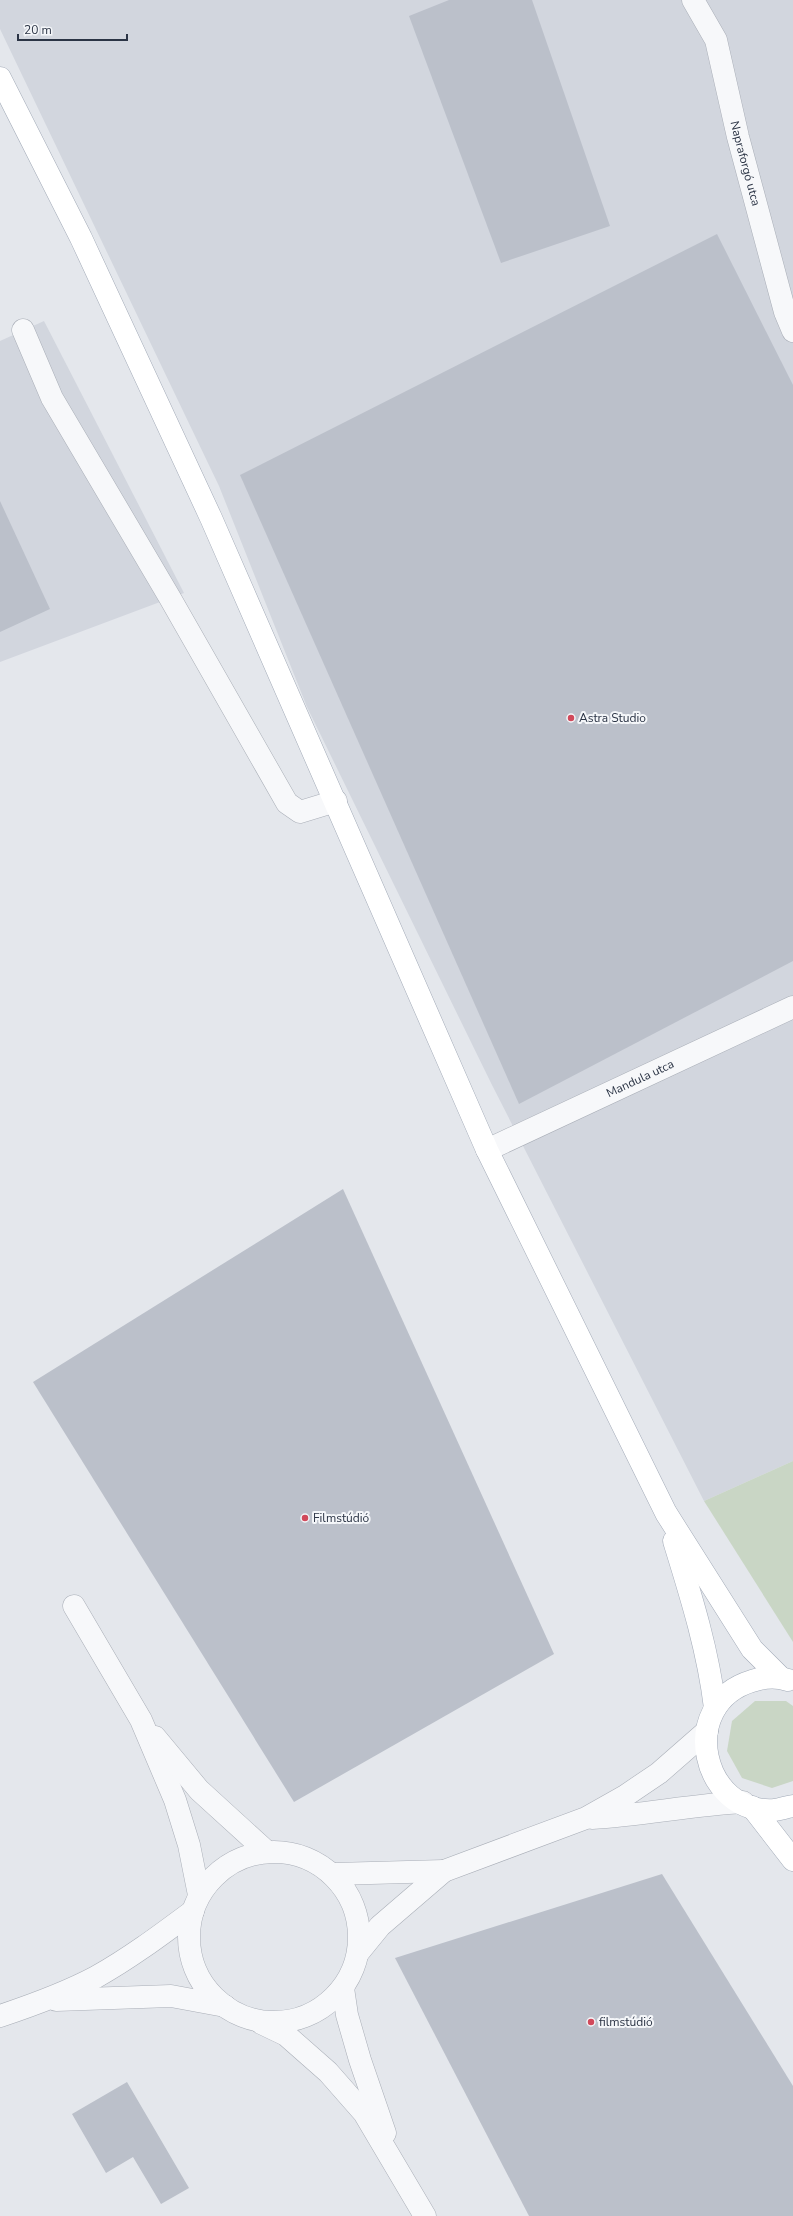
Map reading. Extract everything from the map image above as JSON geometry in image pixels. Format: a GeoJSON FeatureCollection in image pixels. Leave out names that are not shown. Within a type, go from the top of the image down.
{"type":"FeatureCollection","features":[{"type":"Feature","properties":{"kind":"main road"},"geometry":{"type":"LineString","coordinates":[[0,78],[81,238],[204,503],[336,801],[487,1150],[666,1513],[752,1649],[787,1679]]}},
{"type":"Feature","properties":{"kind":"main road"},"geometry":{"type":"LineString","coordinates":[[666,1513],[700,1623],[712,1678],[715,1708]]}},
{"type":"Feature","properties":{"kind":"main road"},"geometry":{"type":"LineString","coordinates":[[787,1679],[761,1678],[743,1684],[728,1693],[715,1708],[707,1731],[705,1746],[709,1766],[719,1784],[734,1798],[748,1805],[774,1810],[793,1806]]}},
{"type":"Feature","properties":{"kind":"main road"},"geometry":{"type":"LineString","coordinates":[[748,1805],[793,1860]]}},
{"type":"Feature","properties":{"kind":"street","name":"Napraforgó utca"},"geometry":{"type":"LineString","coordinates":[[693,0],[716,40],[738,137],[785,312],[793,330]]}},
{"type":"Feature","properties":{"kind":"street"},"geometry":{"type":"LineString","coordinates":[[23,330],[52,398],[170,598],[286,804],[300,812],[336,801]]}},
{"type":"Feature","properties":{"kind":"street","name":"Mandula utca"},"geometry":{"type":"LineString","coordinates":[[487,1150],[793,1007]]}},
{"type":"Feature","properties":{"kind":"street"},"geometry":{"type":"LineString","coordinates":[[74,1606],[141,1720],[174,1800],[189,1845],[196,1903],[189,1937],[191,1957],[198,1976],[210,1993],[225,2006],[286,2035],[328,2072],[364,2113],[425,2216]]}},
{"type":"Feature","properties":{"kind":"street"},"geometry":{"type":"LineString","coordinates":[[141,1720],[199,1790],[267,1852]]}},
{"type":"Feature","properties":{"kind":"street"},"geometry":{"type":"LineString","coordinates":[[334,1874],[444,1871],[586,1818],[625,1796],[660,1773],[707,1731]]}},
{"type":"Feature","properties":{"kind":"street"},"geometry":{"type":"LineString","coordinates":[[586,1818],[628,1816],[718,1804],[748,1805]]}},
{"type":"Feature","properties":{"kind":"street"},"geometry":{"type":"LineString","coordinates":[[0,2016],[45,2000],[97,1977],[157,1938],[196,1903],[214,1876],[233,1862],[256,1853],[267,1852],[280,1851],[304,1856],[334,1874],[354,1906],[360,1929],[358,1953],[353,1972],[343,1988],[329,2003],[312,2014],[293,2020],[273,2022],[253,2020]]}},
{"type":"Feature","properties":{"kind":"street"},"geometry":{"type":"LineString","coordinates":[[358,1953],[380,1926],[444,1871]]}},
{"type":"Feature","properties":{"kind":"street"},"geometry":{"type":"LineString","coordinates":[[343,1988],[347,2015],[360,2060],[381,2118],[393,2161]]}},
{"type":"Feature","properties":{"kind":"street"},"geometry":{"type":"LineString","coordinates":[[45,2000],[171,1996],[225,2006]]}},
{"type":"Feature","properties":{"kind":"shaded area"},"geometry":{"type":"Polygon","coordinates":[[[0,0],[793,0],[793,1461],[704,1501],[492,1085],[307,707],[219,486],[0,29],[0,0]]]}},
{"type":"Feature","properties":{"kind":"shaded area"},"geometry":{"type":"Polygon","coordinates":[[[44,321],[184,593],[0,662],[0,341],[44,321]]]}},
{"type":"Feature","properties":{"kind":"green space"},"geometry":{"type":"Polygon","coordinates":[[[793,1461],[793,1642],[704,1501],[793,1461]]]}},
{"type":"Feature","properties":{"kind":"green space"},"geometry":{"type":"Polygon","coordinates":[[[755,1701],[786,1701],[793,1706],[793,1781],[772,1788],[742,1778],[727,1751],[732,1721],[755,1701]]]}},
{"type":"Feature","properties":{"kind":"building"},"geometry":{"type":"Polygon","coordinates":[[[449,0],[532,0],[610,226],[501,263],[409,16],[449,0]]]}},
{"type":"Feature","properties":{"kind":"building","name":"Astra Studio"},"geometry":{"type":"Polygon","coordinates":[[[717,234],[793,385],[793,961],[519,1104],[240,475],[717,234]]]}},
{"type":"Feature","properties":{"kind":"building"},"geometry":{"type":"Polygon","coordinates":[[[0,501],[50,609],[0,632],[0,501]]]}},
{"type":"Feature","properties":{"kind":"building","name":"Filmstúdió"},"geometry":{"type":"Polygon","coordinates":[[[343,1189],[554,1654],[294,1802],[33,1382],[343,1189]]]}},
{"type":"Feature","properties":{"kind":"building","name":"filmstúdió"},"geometry":{"type":"Polygon","coordinates":[[[662,1874],[793,2086],[793,2216],[529,2216],[395,1958],[662,1874]]]}},
{"type":"Feature","properties":{"kind":"building"},"geometry":{"type":"Polygon","coordinates":[[[127,2082],[189,2188],[161,2204],[133,2157],[106,2173],[72,2114],[127,2082]]]}},
{"type":"Feature","properties":{"kind":"place","name":"Astra Studio"},"geometry":{"type":"Point","coordinates":[571,718]}},
{"type":"Feature","properties":{"kind":"place","name":"Filmstúdió"},"geometry":{"type":"Point","coordinates":[305,1518]}},
{"type":"Feature","properties":{"kind":"place","name":"filmstúdió"},"geometry":{"type":"Point","coordinates":[591,2022]}}]}
